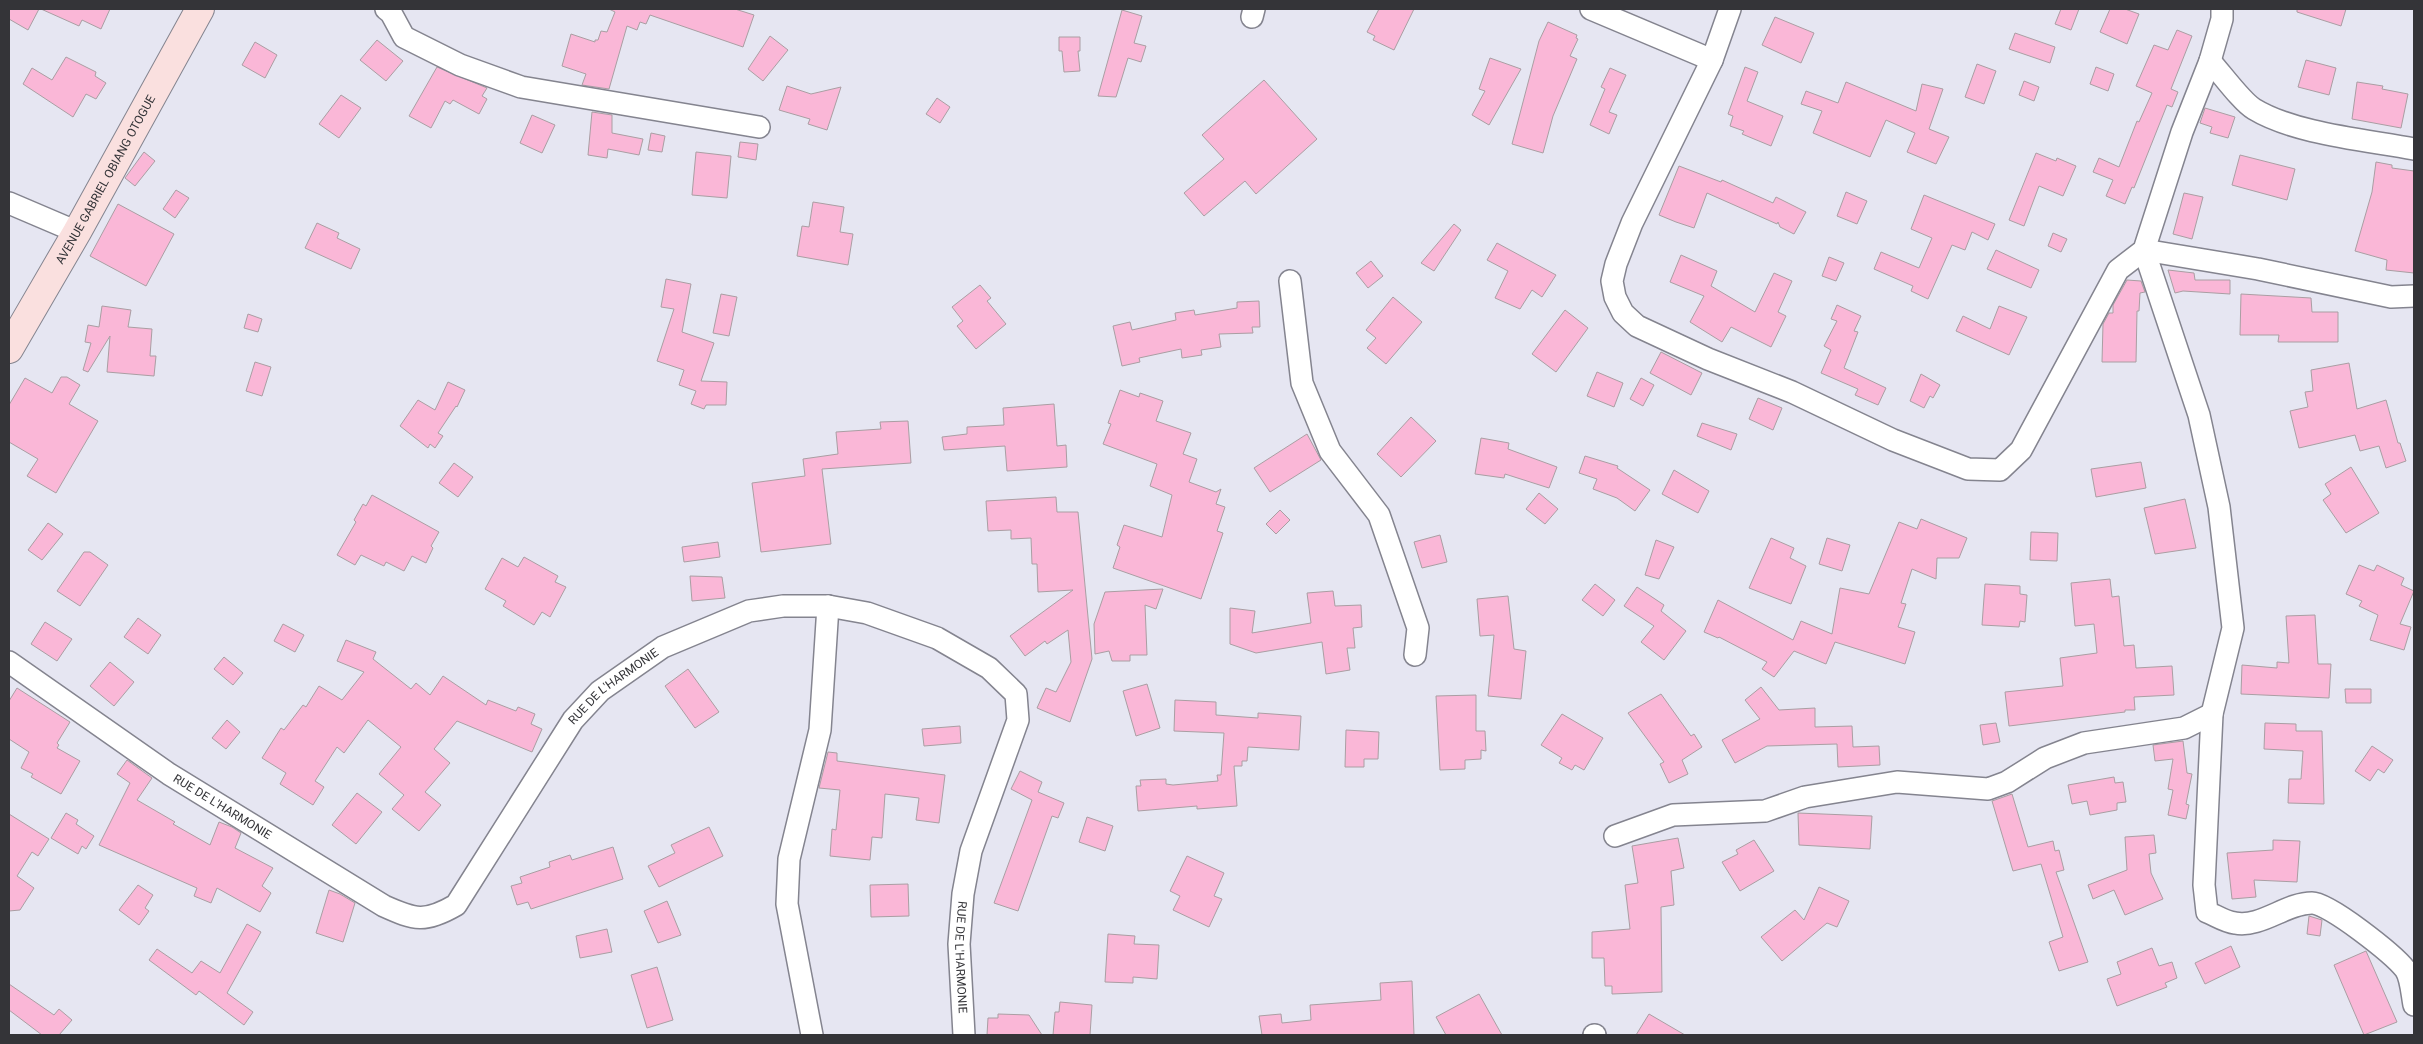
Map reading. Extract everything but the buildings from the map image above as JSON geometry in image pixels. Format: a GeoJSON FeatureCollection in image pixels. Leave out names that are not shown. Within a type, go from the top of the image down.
{"type":"FeatureCollection","features":[{"type":"Feature","properties":{"kind":"street","name":"AVENUE GABRIEL OBIANG OTOGUE"},"geometry":{"type":"LineString","coordinates":[[9,349],[200,9]]}},
{"type":"Feature","properties":{"kind":"street"},"geometry":{"type":"LineString","coordinates":[[386,9],[391,13],[404,37],[460,65],[521,87],[759,127]]}},
{"type":"Feature","properties":{"kind":"street"},"geometry":{"type":"LineString","coordinates":[[1591,9],[1712,60]]}},
{"type":"Feature","properties":{"kind":"street"},"geometry":{"type":"LineString","coordinates":[[1730,9],[1712,60],[1632,223],[1616,264],[1612,281],[1615,297],[1623,313],[1637,326],[1708,359],[1792,392],[1893,440],[1968,469],[2000,470],[2021,450],[2118,270],[2144,250],[2182,132],[2210,61],[2222,19],[2222,9]]}},
{"type":"Feature","properties":{"kind":"street"},"geometry":{"type":"LineString","coordinates":[[2210,61],[2253,109],[2281,121],[2325,132],[2414,149]]}},
{"type":"Feature","properties":{"kind":"street"},"geometry":{"type":"LineString","coordinates":[[9,203],[76,232]]}},
{"type":"Feature","properties":{"kind":"street"},"geometry":{"type":"LineString","coordinates":[[2144,250],[2258,269],[2383,295],[2414,296]]}},
{"type":"Feature","properties":{"kind":"street"},"geometry":{"type":"LineString","coordinates":[[2144,250],[2200,415],[2219,507],[2233,628],[2212,714],[2204,885],[2207,912],[2235,923],[2257,920],[2305,903],[2326,906],[2360,930],[2406,969],[2414,1005]]}},
{"type":"Feature","properties":{"kind":"street"},"geometry":{"type":"LineString","coordinates":[[1290,281],[1302,383],[1330,451],[1379,515],[1418,628],[1415,656]]}},
{"type":"Feature","properties":{"kind":"street","name":"RUE DE L'HARMONIE"},"geometry":{"type":"LineString","coordinates":[[9,662],[169,774],[384,906],[410,918],[436,916],[456,905],[573,720],[600,691],[663,647],[748,611],[783,606],[828,606],[866,613],[938,638],[988,668],[1016,694],[1018,720],[971,851],[963,894],[960,944],[964,1035]]}},
{"type":"Feature","properties":{"kind":"street"},"geometry":{"type":"LineString","coordinates":[[812,1035],[787,904],[787,882],[790,859],[820,730],[828,606]]}},
{"type":"Feature","properties":{"kind":"street"},"geometry":{"type":"LineString","coordinates":[[1615,836],[1673,815],[1765,811],[1805,798],[1897,782],[1988,788],[2007,782],[2045,758],[2084,743],[2184,728],[2212,714]]}}]}
